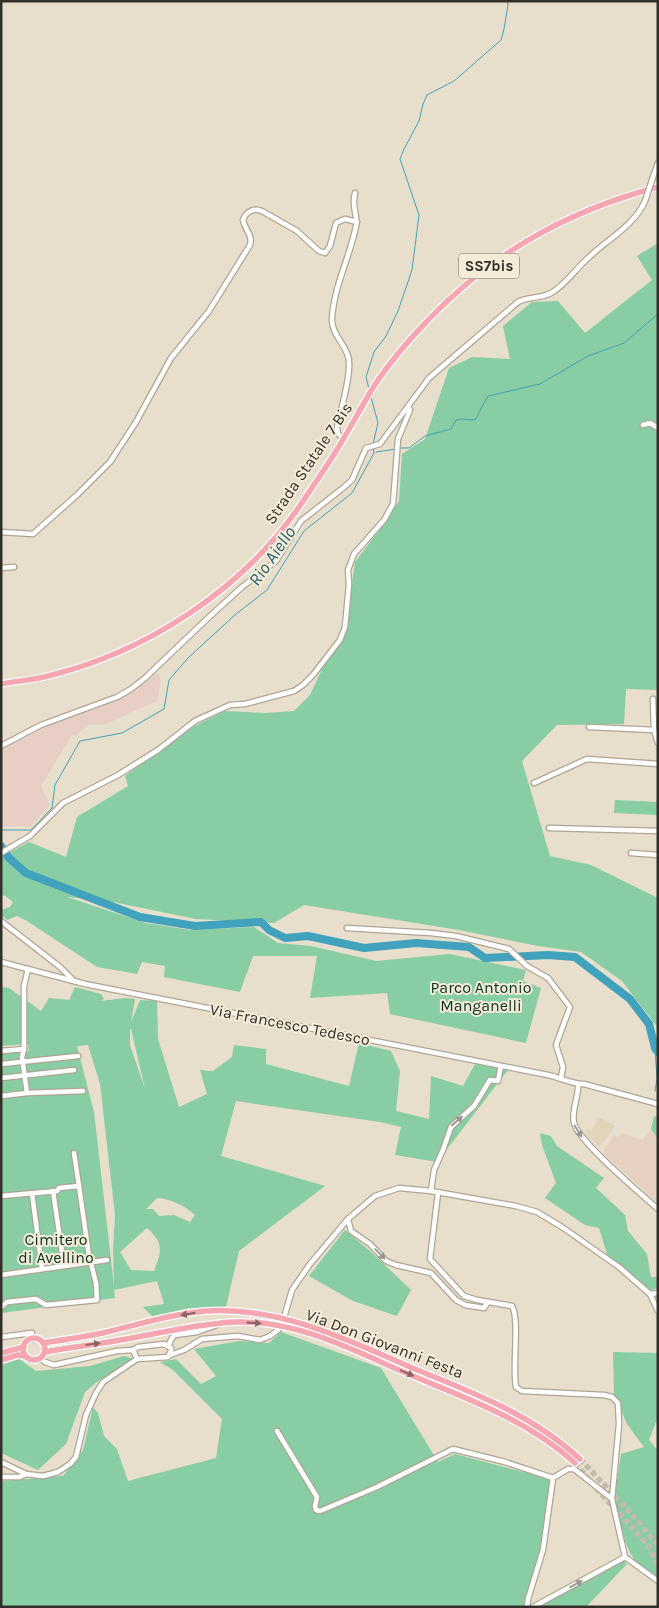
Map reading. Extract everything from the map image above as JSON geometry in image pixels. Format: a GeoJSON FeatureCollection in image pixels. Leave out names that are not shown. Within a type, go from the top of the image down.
{"type":"FeatureCollection","features":[{"type":"Feature","properties":{"kind":"main road","name":"Strada Statale 7 Bis"},"geometry":{"type":"LineString","coordinates":[[1,684],[48,676],[113,655],[172,625],[229,584],[259,556],[297,509],[344,438],[372,388],[415,333],[471,279],[500,257],[532,237],[576,214],[624,196],[658,187]]}},
{"type":"Feature","properties":{"kind":"main road","name":"Via Don Giovanni Festa"},"geometry":{"type":"LineString","coordinates":[[43,1343],[103,1333],[145,1321],[208,1311],[252,1314],[288,1320],[361,1346],[484,1398],[531,1421],[560,1440],[578,1461],[506,1415],[339,1344],[312,1334],[281,1326],[237,1322],[45,1352]]}},
{"type":"Feature","properties":{"kind":"main road"},"geometry":{"type":"LineString","coordinates":[[1,1353],[24,1347],[27,1342],[33,1339],[43,1343],[45,1352],[41,1358],[31,1360],[26,1356],[18,1355],[1,1360]]}},
{"type":"Feature","properties":{"kind":"main road"},"geometry":{"type":"LineString","coordinates":[[24,1347],[26,1356]]}},
{"type":"Feature","properties":{"kind":"street"},"geometry":{"type":"LineString","coordinates":[[1,746],[41,725],[131,689],[222,606],[276,562],[301,521],[352,480],[366,448],[380,444],[429,378],[518,302],[527,297],[539,297],[550,294],[641,210],[658,164]]}},
{"type":"Feature","properties":{"kind":"street"},"geometry":{"type":"LineString","coordinates":[[344,438],[338,434],[337,428],[348,375],[349,357],[333,329],[332,320],[336,292],[352,246],[357,222],[352,202],[355,193]]}},
{"type":"Feature","properties":{"kind":"street"},"geometry":{"type":"LineString","coordinates":[[1,532],[33,534],[77,495],[110,462],[136,422],[171,358],[209,311],[250,245],[251,235],[243,220],[251,210],[262,211],[297,231],[319,251],[325,253],[330,246],[336,223],[345,219],[357,222]]}},
{"type":"Feature","properties":{"kind":"street"},"geometry":{"type":"LineString","coordinates":[[2,853],[30,836],[63,803],[118,775],[158,750],[195,722],[230,705],[245,704],[294,692],[303,686],[340,640],[345,628],[349,584],[348,570],[354,554],[384,520],[393,504],[398,439],[410,410],[408,407]]}},
{"type":"Feature","properties":{"kind":"street"},"geometry":{"type":"LineString","coordinates":[[643,425],[650,423],[658,428]]}},
{"type":"Feature","properties":{"kind":"street"},"geometry":{"type":"LineString","coordinates":[[1,568],[14,567]]}},
{"type":"Feature","properties":{"kind":"street"},"geometry":{"type":"LineString","coordinates":[[653,700],[654,730],[658,743]]}},
{"type":"Feature","properties":{"kind":"street"},"geometry":{"type":"LineString","coordinates":[[589,727],[654,730]]}},
{"type":"Feature","properties":{"kind":"street"},"geometry":{"type":"LineString","coordinates":[[534,782],[587,759],[658,764]]}},
{"type":"Feature","properties":{"kind":"street"},"geometry":{"type":"LineString","coordinates":[[548,828],[658,831]]}},
{"type":"Feature","properties":{"kind":"street"},"geometry":{"type":"LineString","coordinates":[[632,853],[658,855]]}},
{"type":"Feature","properties":{"kind":"street"},"geometry":{"type":"LineString","coordinates":[[1,921],[74,981]]}},
{"type":"Feature","properties":{"kind":"street"},"geometry":{"type":"LineString","coordinates":[[347,928],[456,936],[509,949],[518,960],[548,978],[570,1007],[556,1045],[562,1067],[561,1078]]}},
{"type":"Feature","properties":{"kind":"street","name":"Via Francesco Tedesco"},"geometry":{"type":"LineString","coordinates":[[1,962],[74,981],[561,1078],[658,1104]]}},
{"type":"Feature","properties":{"kind":"street"},"geometry":{"type":"LineString","coordinates":[[27,1094],[22,1062],[24,1049],[24,986],[28,969]]}},
{"type":"Feature","properties":{"kind":"street"},"geometry":{"type":"LineString","coordinates":[[1,1051],[24,1049]]}},
{"type":"Feature","properties":{"kind":"street"},"geometry":{"type":"LineString","coordinates":[[1,1064],[78,1056]]}},
{"type":"Feature","properties":{"kind":"street"},"geometry":{"type":"LineString","coordinates":[[431,1191],[434,1170],[438,1164],[451,1126],[474,1106],[490,1080],[498,1081],[501,1066]]}},
{"type":"Feature","properties":{"kind":"street"},"geometry":{"type":"LineString","coordinates":[[1,1078],[74,1070]]}},
{"type":"Feature","properties":{"kind":"street"},"geometry":{"type":"LineString","coordinates":[[578,1084],[573,1122],[579,1134],[602,1158],[658,1209]]}},
{"type":"Feature","properties":{"kind":"street"},"geometry":{"type":"LineString","coordinates":[[1,1096],[83,1091]]}},
{"type":"Feature","properties":{"kind":"street"},"geometry":{"type":"LineString","coordinates":[[1,1307],[7,1302],[36,1299],[46,1305],[97,1300],[96,1283],[90,1262],[74,1153]]}},
{"type":"Feature","properties":{"kind":"street"},"geometry":{"type":"LineString","coordinates":[[1,1196],[57,1191],[59,1188],[79,1186]]}},
{"type":"Feature","properties":{"kind":"street"},"geometry":{"type":"LineString","coordinates":[[285,1314],[292,1290],[310,1264],[348,1219],[374,1196],[399,1188],[431,1191],[516,1206],[543,1215],[619,1267],[650,1294],[658,1311]]}},
{"type":"Feature","properties":{"kind":"street"},"geometry":{"type":"LineString","coordinates":[[53,1191],[64,1266]]}},
{"type":"Feature","properties":{"kind":"street"},"geometry":{"type":"LineString","coordinates":[[32,1193],[42,1269]]}},
{"type":"Feature","properties":{"kind":"street"},"geometry":{"type":"LineString","coordinates":[[438,1193],[430,1259],[464,1296],[512,1306],[515,1312],[516,1387],[522,1391],[604,1395],[612,1397],[618,1403],[619,1424],[612,1499],[626,1557],[658,1581]]}},
{"type":"Feature","properties":{"kind":"street"},"geometry":{"type":"LineString","coordinates":[[348,1219],[352,1231],[370,1244],[386,1261],[431,1273],[456,1300],[465,1305],[484,1308],[488,1302]]}},
{"type":"Feature","properties":{"kind":"street"},"geometry":{"type":"LineString","coordinates":[[1,1275],[107,1260]]}},
{"type":"Feature","properties":{"kind":"street"},"geometry":{"type":"LineString","coordinates":[[650,1294],[658,1293]]}},
{"type":"Feature","properties":{"kind":"street"},"geometry":{"type":"LineString","coordinates":[[170,1355],[170,1348],[168,1346],[176,1335],[197,1332],[220,1324]]}},
{"type":"Feature","properties":{"kind":"street"},"geometry":{"type":"LineString","coordinates":[[1,1462],[26,1474],[43,1476],[58,1472],[70,1464],[76,1457],[86,1415],[96,1392],[103,1382],[137,1359],[165,1357],[184,1350],[202,1340],[238,1336],[260,1340],[278,1330]]}},
{"type":"Feature","properties":{"kind":"street"},"geometry":{"type":"LineString","coordinates":[[1,1337],[32,1333],[33,1339]]}},
{"type":"Feature","properties":{"kind":"street"},"geometry":{"type":"LineString","coordinates":[[41,1358],[45,1362],[54,1365],[117,1351],[133,1350],[138,1347],[164,1344],[168,1346]]}},
{"type":"Feature","properties":{"kind":"street"},"geometry":{"type":"LineString","coordinates":[[133,1350],[134,1357],[137,1359]]}},
{"type":"Feature","properties":{"kind":"street"},"geometry":{"type":"LineString","coordinates":[[277,1431],[317,1497],[314,1506],[316,1510],[320,1511],[377,1487],[453,1449],[505,1462],[553,1478],[568,1469],[574,1469],[612,1499]]}},
{"type":"Feature","properties":{"kind":"street"},"geometry":{"type":"LineString","coordinates":[[1,1477],[20,1477],[26,1474]]}},
{"type":"Feature","properties":{"kind":"street"},"geometry":{"type":"LineString","coordinates":[[527,1607],[543,1550],[553,1478]]}},
{"type":"Feature","properties":{"kind":"street"},"geometry":{"type":"LineString","coordinates":[[534,1607],[626,1557]]}},
{"type":"Feature","properties":{"kind":"shaded area"},"geometry":{"type":"Polygon","coordinates":[[[158,673],[161,681],[157,701],[106,724],[89,725],[76,735],[72,735],[41,786],[50,805],[31,826],[2,827],[1,750],[56,722],[132,693],[158,673]]]}},
{"type":"Feature","properties":{"kind":"shaded area"},"geometry":{"type":"Polygon","coordinates":[[[598,1117],[615,1126],[599,1147],[585,1134],[587,1129],[591,1131],[598,1117]]]}},
{"type":"Feature","properties":{"kind":"shaded area"},"geometry":{"type":"Polygon","coordinates":[[[651,1129],[658,1139],[658,1203],[603,1153],[614,1135],[618,1137],[622,1133],[642,1140],[651,1129]]]}},
{"type":"Feature","properties":{"kind":"green space","name":"Parco Antonio Manganelli"},"geometry":{"type":"Polygon","coordinates":[[[658,243],[658,690],[626,689],[624,724],[557,725],[522,761],[550,856],[591,865],[658,898],[658,1028],[622,981],[581,952],[538,946],[459,930],[304,905],[274,923],[196,919],[108,901],[67,897],[146,923],[190,930],[254,927],[278,943],[311,946],[376,961],[450,954],[526,970],[523,981],[541,988],[526,1043],[390,1014],[387,993],[310,998],[317,956],[253,956],[240,992],[164,977],[165,966],[142,962],[137,974],[97,967],[27,921],[17,916],[7,920],[1,915],[1,910],[10,907],[13,902],[4,895],[1,897],[1,857],[29,842],[66,857],[77,817],[128,786],[125,776],[189,729],[225,711],[266,713],[294,711],[310,695],[323,667],[344,637],[355,562],[399,501],[402,454],[425,439],[449,368],[472,357],[510,359],[503,326],[532,302],[558,301],[585,333],[652,280],[637,256],[658,243]]]}},
{"type":"Feature","properties":{"kind":"green space"},"geometry":{"type":"Polygon","coordinates":[[[615,800],[658,802],[658,815],[614,813],[615,800]]]}},
{"type":"Feature","properties":{"kind":"green space","name":"Cimitero di Avellino"},"geometry":{"type":"Polygon","coordinates":[[[1,987],[9,988],[41,1011],[49,998],[69,1000],[75,987],[101,994],[104,999],[100,1001],[125,998],[135,999],[131,1022],[140,1000],[157,1001],[158,1039],[179,1107],[207,1094],[200,1070],[213,1071],[232,1057],[234,1045],[266,1049],[266,1064],[349,1086],[359,1043],[391,1051],[400,1071],[396,1111],[429,1119],[431,1076],[463,1086],[475,1064],[508,1070],[437,1162],[395,1155],[401,1127],[380,1122],[236,1101],[221,1156],[325,1186],[239,1251],[226,1307],[189,1308],[153,1317],[143,1307],[164,1304],[157,1281],[114,1290],[115,1298],[1,1313],[1,1054],[29,1051],[28,1044],[1,1046],[1,987]],[[131,1029],[130,1045],[145,1089],[131,1029]],[[88,1045],[77,1046],[94,1112],[114,1286],[113,1249],[115,1215],[100,1084],[88,1045]],[[157,1198],[146,1209],[153,1209],[159,1216],[174,1215],[190,1222],[195,1215],[177,1203],[157,1198]],[[147,1228],[120,1252],[131,1270],[154,1271],[159,1258],[160,1248],[153,1233],[147,1228]]]}},
{"type":"Feature","properties":{"kind":"green space"},"geometry":{"type":"Polygon","coordinates":[[[654,1116],[658,1117],[658,1139],[651,1129],[654,1116]]]}},
{"type":"Feature","properties":{"kind":"green space"},"geometry":{"type":"Polygon","coordinates":[[[540,1133],[551,1136],[557,1146],[604,1178],[596,1188],[625,1215],[628,1231],[647,1254],[651,1277],[658,1277],[658,1288],[648,1291],[607,1254],[599,1228],[585,1225],[545,1198],[556,1183],[542,1145],[540,1133]]]}},
{"type":"Feature","properties":{"kind":"green space"},"geometry":{"type":"Polygon","coordinates":[[[345,1230],[411,1290],[397,1316],[353,1301],[309,1276],[345,1230]]]}},
{"type":"Feature","properties":{"kind":"green space"},"geometry":{"type":"Polygon","coordinates":[[[281,1332],[381,1368],[438,1462],[455,1454],[550,1479],[540,1549],[526,1607],[1,1607],[1,1481],[63,1476],[83,1450],[93,1407],[98,1413],[104,1436],[117,1449],[128,1481],[216,1458],[222,1419],[173,1370],[160,1362],[176,1359],[201,1384],[216,1376],[194,1349],[239,1341],[269,1343],[281,1332]]]}},
{"type":"Feature","properties":{"kind":"green space"},"geometry":{"type":"Polygon","coordinates":[[[613,1352],[658,1353],[658,1422],[656,1422],[649,1440],[658,1451],[658,1579],[634,1560],[626,1544],[614,1501],[621,1454],[644,1447],[627,1424],[614,1394],[613,1352]]]}},
{"type":"Feature","properties":{"kind":"green space"},"geometry":{"type":"Polygon","coordinates":[[[124,1356],[134,1359],[97,1382],[85,1392],[66,1444],[38,1470],[1,1453],[1,1365],[19,1359],[36,1371],[90,1366],[124,1356]]]}},
{"type":"Feature","properties":{"kind":"green space"},"geometry":{"type":"Polygon","coordinates":[[[623,1560],[627,1564],[586,1607],[538,1607],[623,1560]]]}},
{"type":"Feature","properties":{"kind":"waterway","name":"Rio Aiello"},"geometry":{"type":"LineString","coordinates":[[369,389],[366,377],[374,352],[386,336],[398,311],[412,270],[419,215],[400,159],[419,121],[427,95],[454,81],[501,40],[508,5],[507,1]]}},
{"type":"Feature","properties":{"kind":"waterway"},"geometry":{"type":"LineString","coordinates":[[400,448],[409,448],[425,436],[451,429],[456,420],[475,420],[488,396],[540,384],[588,356],[624,343],[658,314]]}},
{"type":"Feature","properties":{"kind":"waterway","name":"Rio Aiello"},"geometry":{"type":"LineString","coordinates":[[371,397],[378,423],[373,444]]}},
{"type":"Feature","properties":{"kind":"waterway","name":"Rio Aiello"},"geometry":{"type":"LineString","coordinates":[[1,830],[31,830],[52,808],[55,785],[80,741],[122,733],[164,709],[169,680],[188,658],[236,614],[267,590],[304,531],[352,493],[374,453],[373,448]]}},
{"type":"Feature","properties":{"kind":"waterway"},"geometry":{"type":"LineString","coordinates":[[376,452],[396,449]]}},
{"type":"Feature","properties":{"kind":"waterway"},"geometry":{"type":"LineString","coordinates":[[1,846],[9,858],[26,873],[140,917],[195,926],[261,922],[269,930],[285,938],[308,936],[364,948],[416,943],[469,947],[485,958],[548,955],[575,957],[630,999],[649,1024],[655,1048],[658,1052]]}},
{"type":"Feature","properties":{"kind":"waterway"},"geometry":{"type":"LineString","coordinates":[[655,1048],[657,1079],[655,1091]]}},
{"type":"Feature","properties":{"kind":"tunnel"},"geometry":{"type":"LineString","coordinates":[[580,1459],[658,1545]]}},
{"type":"Feature","properties":{"kind":"tunnel"},"geometry":{"type":"LineString","coordinates":[[575,1463],[590,1481]]}},
{"type":"Feature","properties":{"kind":"tunnel"},"geometry":{"type":"LineString","coordinates":[[596,1488],[648,1545],[658,1565]]}}]}
